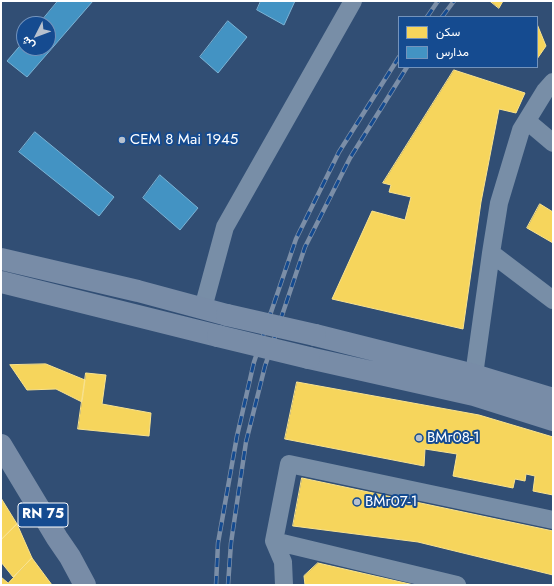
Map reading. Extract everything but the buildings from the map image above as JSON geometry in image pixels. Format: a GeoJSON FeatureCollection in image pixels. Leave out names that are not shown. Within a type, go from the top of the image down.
{"type":"FeatureCollection","features":[{"type":"Feature","properties":{"kind":"main road"},"geometry":{"type":"LineString","coordinates":[[1,259],[315,336],[474,385],[553,420]]}},
{"type":"Feature","properties":{"kind":"main road"},"geometry":{"type":"LineString","coordinates":[[1,282],[309,358],[553,399]]}},
{"type":"Feature","properties":{"kind":"main road","name":"RN 75"},"geometry":{"type":"LineString","coordinates":[[1,445],[70,557],[85,585]]}},
{"type":"Feature","properties":{"kind":"street"},"geometry":{"type":"LineString","coordinates":[[203,308],[225,227],[353,1]]}},
{"type":"Feature","properties":{"kind":"street"},"geometry":{"type":"LineString","coordinates":[[474,385],[490,253],[499,203],[521,130],[545,91],[553,82]]}},
{"type":"Feature","properties":{"kind":"street"},"geometry":{"type":"LineString","coordinates":[[527,121],[553,143]]}},
{"type":"Feature","properties":{"kind":"street"},"geometry":{"type":"LineString","coordinates":[[490,253],[553,300]]}},
{"type":"Feature","properties":{"kind":"street"},"geometry":{"type":"LineString","coordinates":[[284,585],[283,562],[274,541],[289,464],[553,520]]}},
{"type":"Feature","properties":{"kind":"street"},"geometry":{"type":"LineString","coordinates":[[274,541],[457,585]]}},
{"type":"Feature","properties":{"kind":"railway"},"geometry":{"type":"LineString","coordinates":[[428,16],[438,1]]}},
{"type":"Feature","properties":{"kind":"railway"},"geometry":{"type":"LineString","coordinates":[[443,16],[454,1]]}},
{"type":"Feature","properties":{"kind":"railway"},"geometry":{"type":"LineString","coordinates":[[216,585],[218,543],[237,436],[254,362],[296,239],[339,152],[398,59]]}},
{"type":"Feature","properties":{"kind":"railway"},"geometry":{"type":"LineString","coordinates":[[228,585],[231,543],[246,442],[265,366],[305,247],[350,158],[406,68]]}},
{"type":"Feature","properties":{"kind":"place","name":"CEM 8 Mai 1945"},"geometry":{"type":"Point","coordinates":[122,140]}},
{"type":"Feature","properties":{"kind":"place","name":"BMr08-1"},"geometry":{"type":"Point","coordinates":[419,438]}},
{"type":"Feature","properties":{"kind":"place","name":"BMr07-1"},"geometry":{"type":"Point","coordinates":[357,502]}}]}
